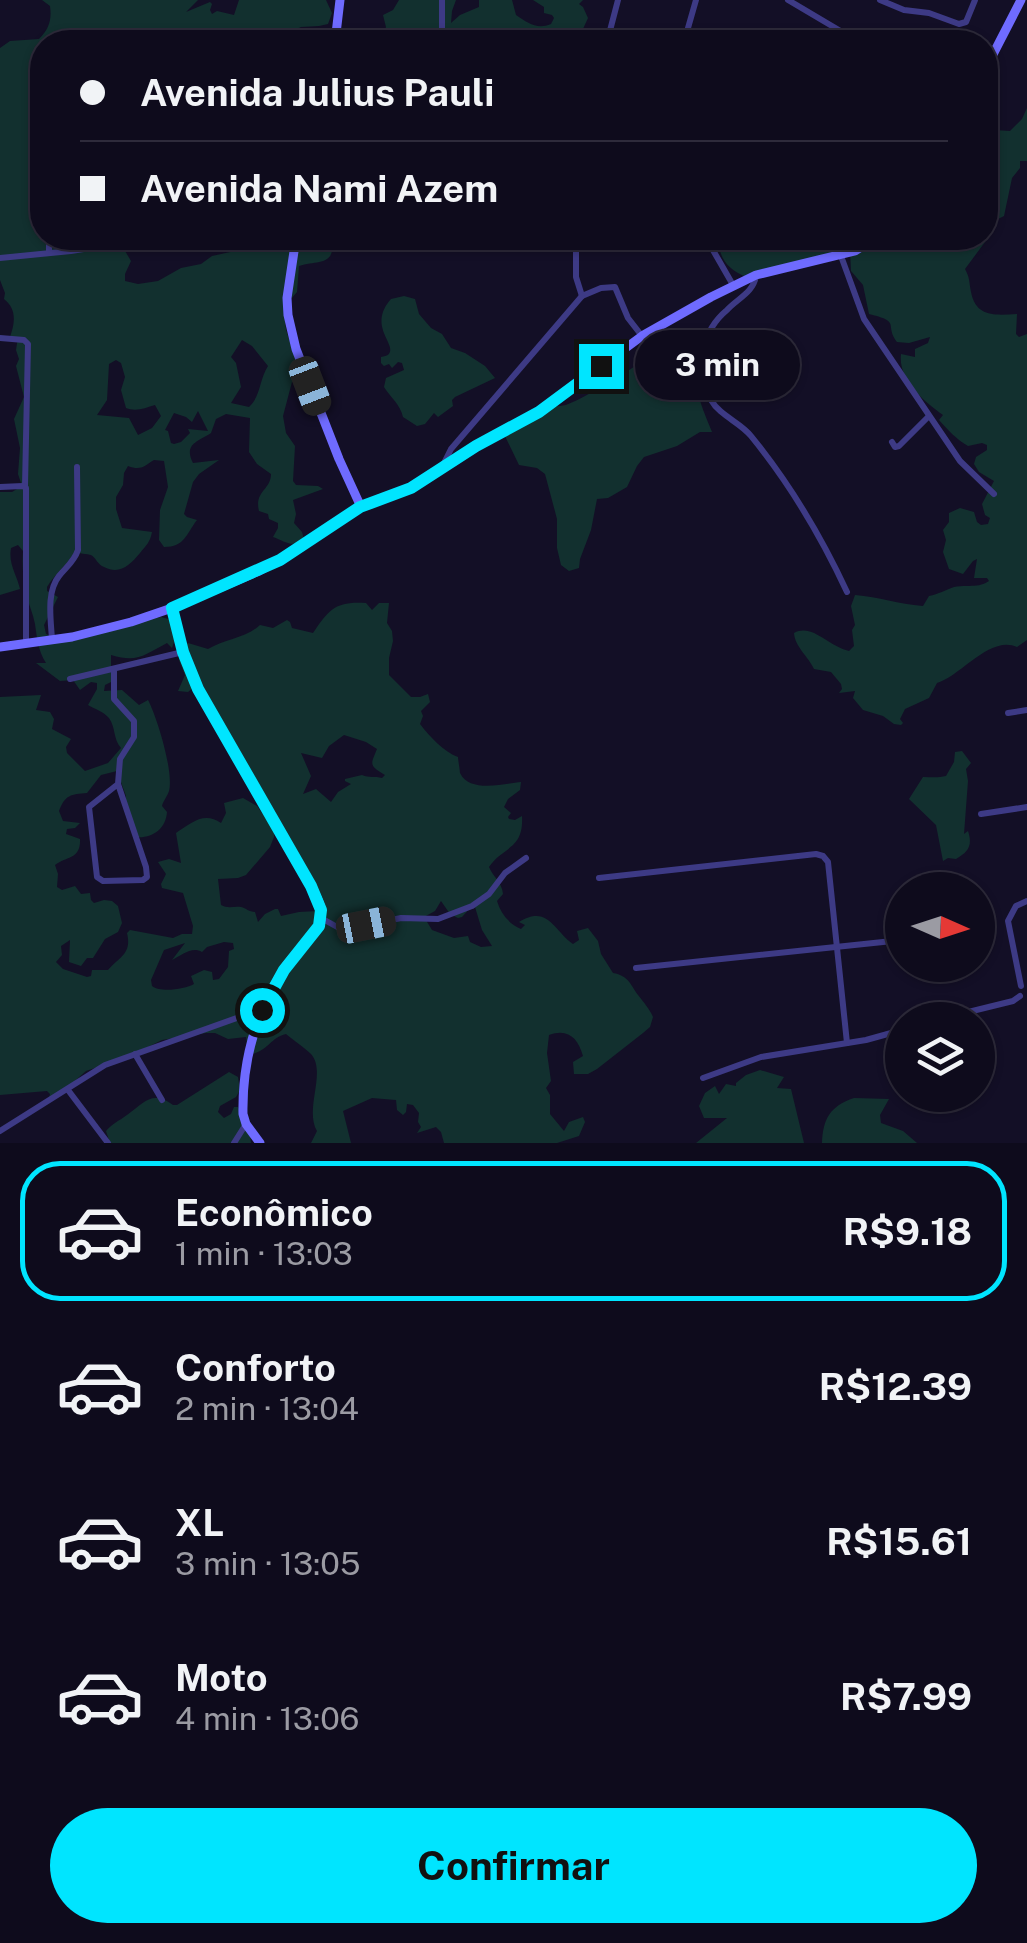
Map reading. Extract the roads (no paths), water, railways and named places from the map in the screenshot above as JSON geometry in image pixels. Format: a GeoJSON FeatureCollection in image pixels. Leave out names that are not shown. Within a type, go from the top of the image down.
{"type":"FeatureCollection","features":[{"type":"Feature","properties":{"kind":"street"},"geometry":{"type":"LineString","coordinates":[[336,30],[340,0]]}},
{"type":"Feature","properties":{"kind":"street"},"geometry":{"type":"LineString","coordinates":[[442,0],[442,30]]}},
{"type":"Feature","properties":{"kind":"street"},"geometry":{"type":"LineString","coordinates":[[610,30],[618,0]]}},
{"type":"Feature","properties":{"kind":"street"},"geometry":{"type":"LineString","coordinates":[[687,30],[696,0]]}},
{"type":"Feature","properties":{"kind":"street"},"geometry":{"type":"LineString","coordinates":[[788,0],[839,30]]}},
{"type":"Feature","properties":{"kind":"street"},"geometry":{"type":"LineString","coordinates":[[880,0],[958,24],[966,22],[975,0]]}},
{"type":"Feature","properties":{"kind":"street"},"geometry":{"type":"LineString","coordinates":[[998,45],[1021,0]]}},
{"type":"Feature","properties":{"kind":"street"},"geometry":{"type":"LineString","coordinates":[[0,258],[75,250]]}},
{"type":"Feature","properties":{"kind":"street"},"geometry":{"type":"LineString","coordinates":[[294,250],[287,298],[296,349],[360,507]]}},
{"type":"Feature","properties":{"kind":"street"},"geometry":{"type":"LineString","coordinates":[[576,250],[576,276],[582,296]]}},
{"type":"Feature","properties":{"kind":"street"},"geometry":{"type":"LineString","coordinates":[[713,250],[732,285]]}},
{"type":"Feature","properties":{"kind":"street"},"geometry":{"type":"LineString","coordinates":[[0,646],[101,630],[172,608],[280,560],[360,507],[411,488],[539,412],[642,336],[732,285],[756,275],[857,250]]}},
{"type":"Feature","properties":{"kind":"street"},"geometry":{"type":"LineString","coordinates":[[841,256],[864,319],[960,462],[994,494]]}},
{"type":"Feature","properties":{"kind":"street"},"geometry":{"type":"LineString","coordinates":[[756,275],[748,293],[725,311],[709,332],[702,361],[709,396],[716,407],[747,431],[772,462],[822,539],[847,592]]}},
{"type":"Feature","properties":{"kind":"street"},"geometry":{"type":"LineString","coordinates":[[442,468],[450,449],[582,296],[615,287],[628,318],[642,336]]}},
{"type":"Feature","properties":{"kind":"street"},"geometry":{"type":"LineString","coordinates":[[0,338],[24,340],[28,344],[26,642]]}},
{"type":"Feature","properties":{"kind":"street"},"geometry":{"type":"LineString","coordinates":[[892,442],[899,446],[929,416]]}},
{"type":"Feature","properties":{"kind":"street"},"geometry":{"type":"LineString","coordinates":[[52,640],[53,587],[78,550],[77,467]]}},
{"type":"Feature","properties":{"kind":"street"},"geometry":{"type":"LineString","coordinates":[[0,487],[25,486]]}},
{"type":"Feature","properties":{"kind":"street"},"geometry":{"type":"LineString","coordinates":[[172,608],[198,689],[319,902],[319,926],[284,970],[262,1010],[249,1050],[243,1098],[246,1124],[260,1143]]}},
{"type":"Feature","properties":{"kind":"street"},"geometry":{"type":"LineString","coordinates":[[70,679],[183,652]]}},
{"type":"Feature","properties":{"kind":"street"},"geometry":{"type":"LineString","coordinates":[[114,670],[114,699],[134,721],[135,728],[120,760],[118,784],[146,867],[147,877],[143,880],[103,881],[97,877],[89,806],[118,784]]}},
{"type":"Feature","properties":{"kind":"street"},"geometry":{"type":"LineString","coordinates":[[1008,713],[1027,710]]}},
{"type":"Feature","properties":{"kind":"street"},"geometry":{"type":"LineString","coordinates":[[982,814],[1027,806]]}},
{"type":"Feature","properties":{"kind":"street"},"geometry":{"type":"LineString","coordinates":[[599,878],[818,854],[828,862],[848,1043]]}},
{"type":"Feature","properties":{"kind":"street"},"geometry":{"type":"LineString","coordinates":[[321,918],[349,929],[401,918],[438,920],[472,906],[526,858]]}},
{"type":"Feature","properties":{"kind":"street"},"geometry":{"type":"LineString","coordinates":[[995,1005],[1023,997],[1018,991],[1024,986],[1008,921],[1016,906],[1027,901]]}},
{"type":"Feature","properties":{"kind":"street"},"geometry":{"type":"LineString","coordinates":[[636,968],[885,942]]}},
{"type":"Feature","properties":{"kind":"street"},"geometry":{"type":"LineString","coordinates":[[0,1131],[105,1065],[262,1010]]}},
{"type":"Feature","properties":{"kind":"street"},"geometry":{"type":"LineString","coordinates":[[702,1078],[761,1057],[885,1034]]}},
{"type":"Feature","properties":{"kind":"street"},"geometry":{"type":"LineString","coordinates":[[135,1054],[162,1100]]}},
{"type":"Feature","properties":{"kind":"street"},"geometry":{"type":"LineString","coordinates":[[68,1090],[108,1143]]}},
{"type":"Feature","properties":{"kind":"street"},"geometry":{"type":"LineString","coordinates":[[234,1143],[246,1124]]}}]}
